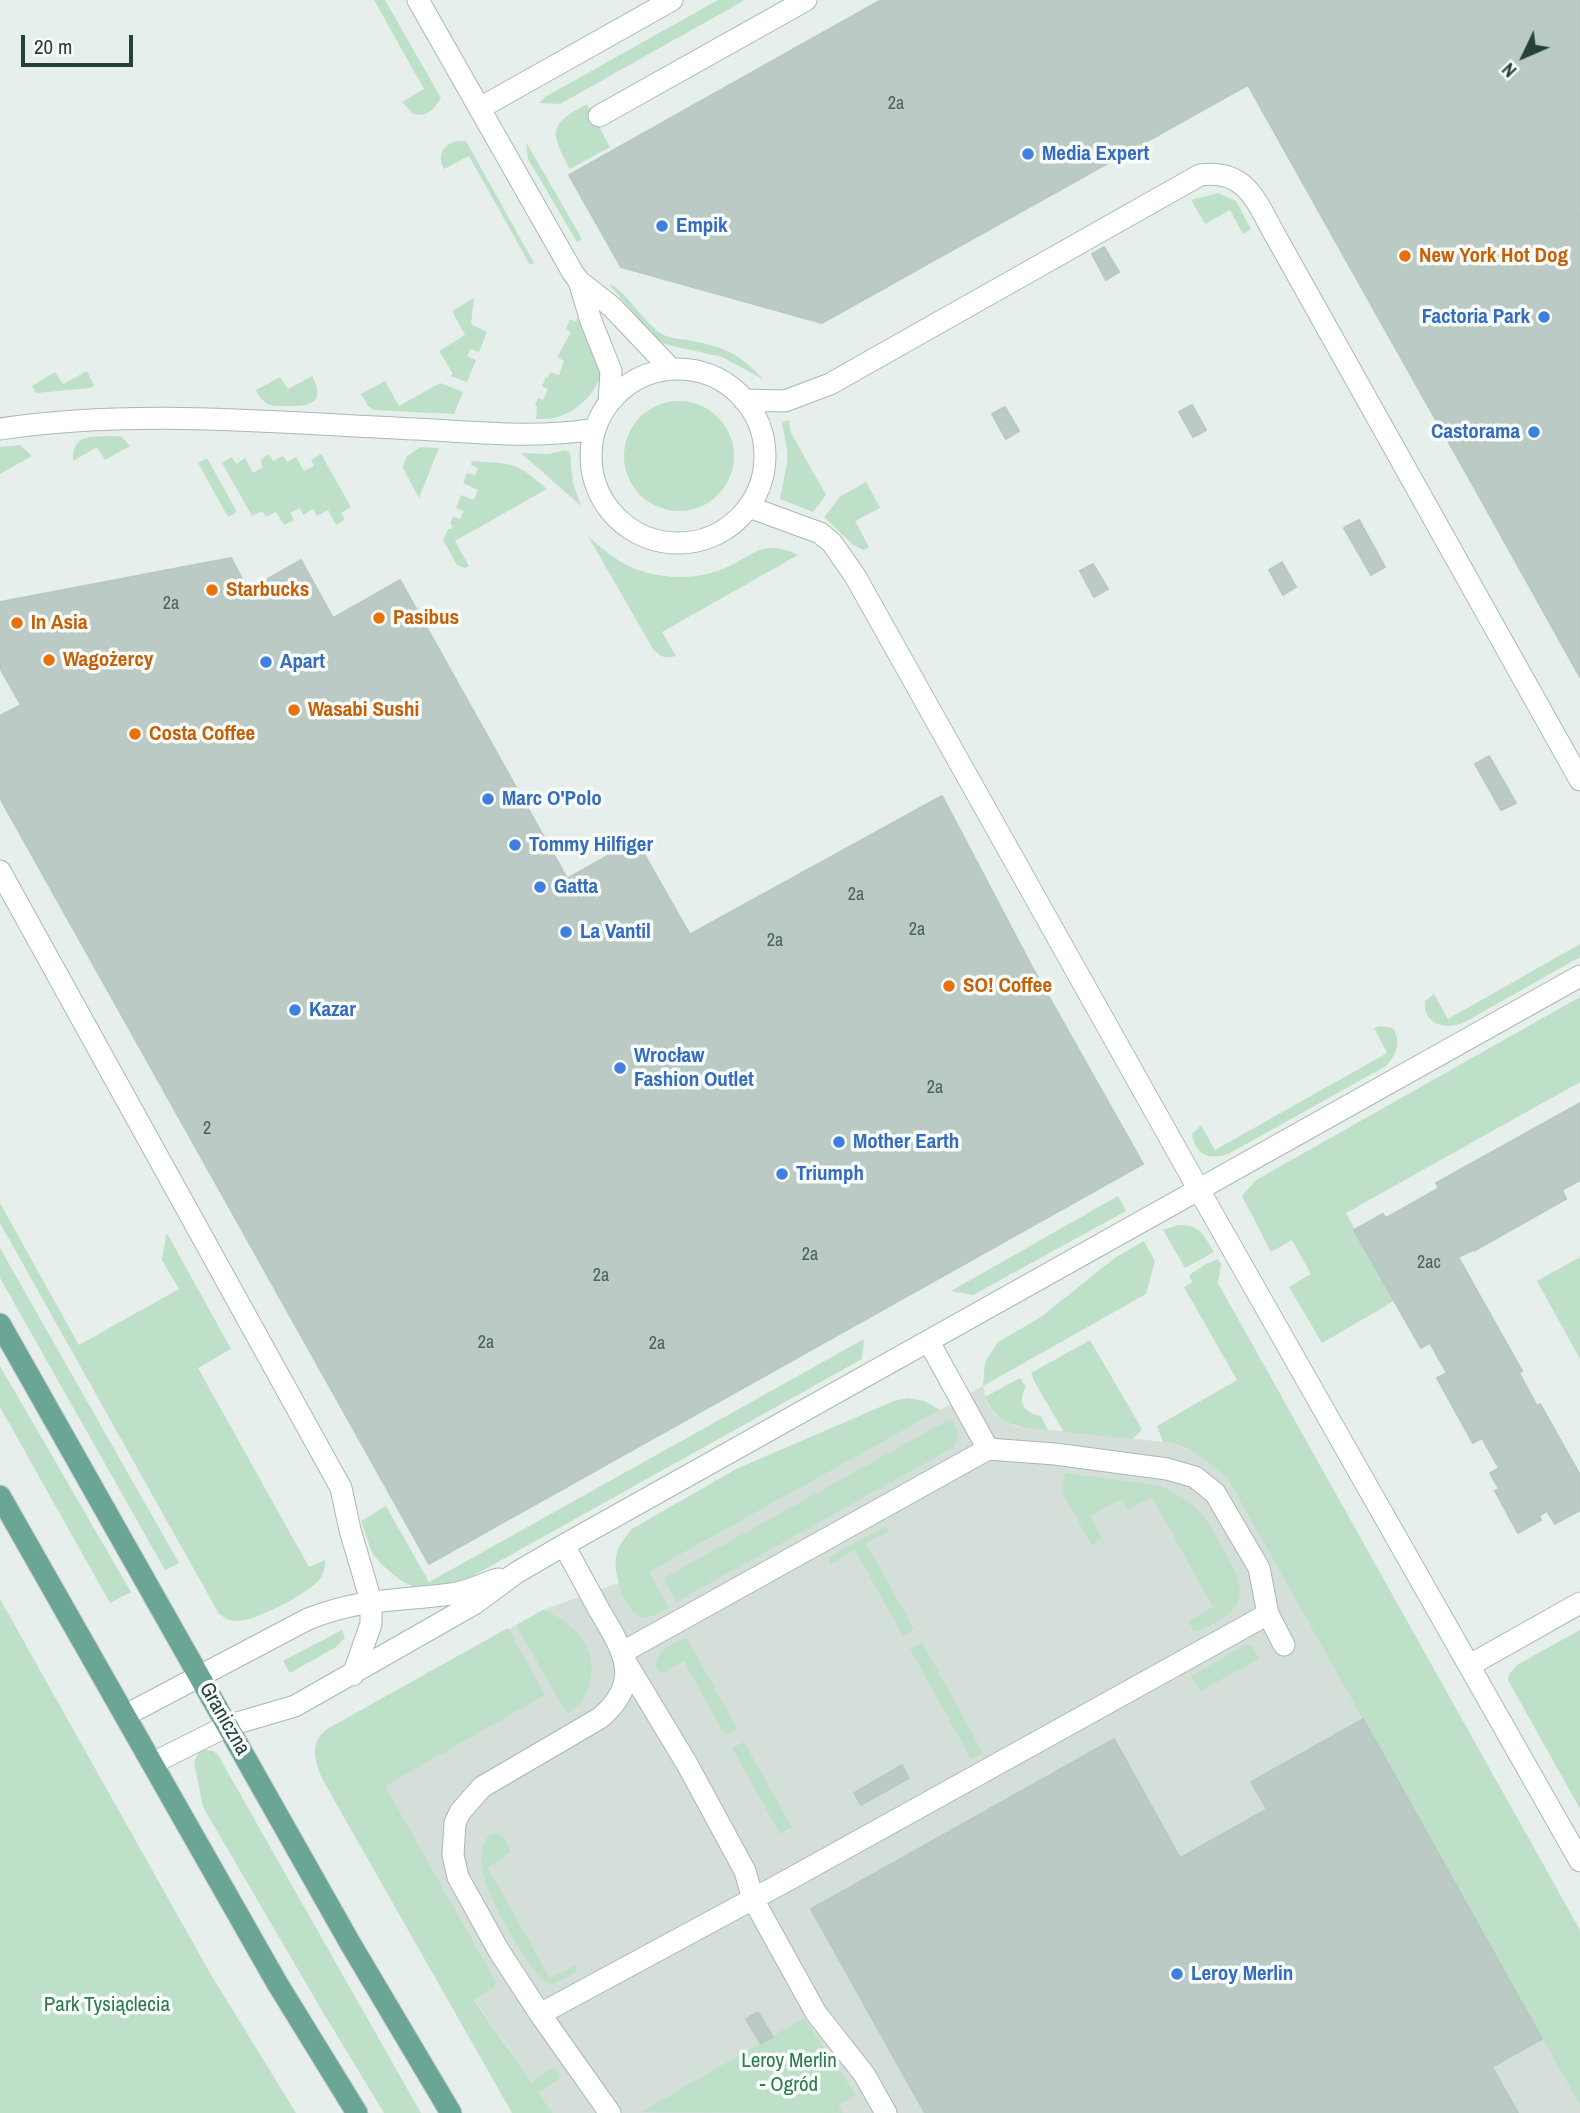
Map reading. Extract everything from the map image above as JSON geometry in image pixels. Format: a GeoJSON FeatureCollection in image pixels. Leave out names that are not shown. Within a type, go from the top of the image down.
{"type":"FeatureCollection","features":[{"type":"Feature","properties":{"kind":"main road","name":"Graniczna"},"geometry":{"type":"LineString","coordinates":[[0,1324],[350,1943],[452,2113]]}},
{"type":"Feature","properties":{"kind":"main road"},"geometry":{"type":"LineString","coordinates":[[0,1496],[277,1983],[357,2113]]}},
{"type":"Feature","properties":{"kind":"lane"},"geometry":{"type":"LineString","coordinates":[[418,0],[579,281],[611,371],[609,403]]}},
{"type":"Feature","properties":{"kind":"lane"},"geometry":{"type":"LineString","coordinates":[[480,108],[672,0]]}},
{"type":"Feature","properties":{"kind":"lane"},"geometry":{"type":"LineString","coordinates":[[599,116],[804,1]]}},
{"type":"Feature","properties":{"kind":"lane"},"geometry":{"type":"LineString","coordinates":[[744,400],[785,401],[830,384],[1200,174],[1212,173],[1237,180],[1248,188],[1269,223],[1580,780]]}},
{"type":"Feature","properties":{"kind":"lane"},"geometry":{"type":"LineString","coordinates":[[579,281],[612,307],[671,369]]}},
{"type":"Feature","properties":{"kind":"lane"},"geometry":{"type":"LineString","coordinates":[[671,369],[692,370],[711,375],[729,385],[744,400],[759,424],[765,452],[762,481],[749,507],[732,524],[711,537],[687,542],[662,541],[639,534],[619,519],[603,500],[593,478],[591,453],[595,429],[609,403],[636,379],[671,369]]}},
{"type":"Feature","properties":{"kind":"lane"},"geometry":{"type":"LineString","coordinates":[[0,429],[80,420],[132,418],[249,421],[512,435],[595,429]]}},
{"type":"Feature","properties":{"kind":"lane"},"geometry":{"type":"LineString","coordinates":[[749,507],[820,533],[840,553],[1580,1861]]}},
{"type":"Feature","properties":{"kind":"lane"},"geometry":{"type":"LineString","coordinates":[[0,871],[341,1488],[371,1601],[371,1624],[353,1675]]}},
{"type":"Feature","properties":{"kind":"lane"},"geometry":{"type":"LineString","coordinates":[[153,1763],[227,1726],[295,1706],[353,1675],[474,1604],[516,1573],[564,1545],[1580,976]]}},
{"type":"Feature","properties":{"kind":"lane"},"geometry":{"type":"LineString","coordinates":[[929,1342],[988,1449]]}},
{"type":"Feature","properties":{"kind":"lane"},"geometry":{"type":"LineString","coordinates":[[624,1656],[988,1449],[1055,1454],[1167,1469],[1195,1477],[1215,1493],[1259,1568],[1268,1614],[1284,1645]]}},
{"type":"Feature","properties":{"kind":"lane"},"geometry":{"type":"LineString","coordinates":[[564,1545],[745,1871],[753,1899],[816,2013],[864,2074],[886,2113]]}},
{"type":"Feature","properties":{"kind":"lane"},"geometry":{"type":"LineString","coordinates":[[126,1715],[309,1619],[337,1608],[371,1601],[454,1594],[516,1573]]}},
{"type":"Feature","properties":{"kind":"lane"},"geometry":{"type":"LineString","coordinates":[[1470,1665],[1580,1603]]}},
{"type":"Feature","properties":{"kind":"lane"},"geometry":{"type":"LineString","coordinates":[[540,2014],[1268,1614]]}},
{"type":"Feature","properties":{"kind":"lane"},"geometry":{"type":"LineString","coordinates":[[610,2113],[499,1951],[458,1877],[453,1855],[455,1822],[460,1812],[482,1787],[591,1724],[614,1706],[622,1691],[624,1656]]}},
{"type":"Feature","properties":{"kind":"shaded area"},"geometry":{"type":"Polygon","coordinates":[[[983,1386],[988,1405],[994,1413],[1014,1426],[1174,1443],[1205,1457],[1227,1478],[1580,2104],[1580,2113],[553,2113],[539,2093],[560,2078],[559,2072],[551,2068],[531,2082],[474,1999],[324,1734],[543,1610],[649,1572],[983,1386]]]}},
{"type":"Feature","properties":{"kind":"green space"},"geometry":{"type":"Polygon","coordinates":[[[374,0],[385,0],[441,98],[433,109],[426,113],[413,114],[402,102],[424,89],[374,0]]]}},
{"type":"Feature","properties":{"kind":"green space"},"geometry":{"type":"Polygon","coordinates":[[[718,0],[745,0],[560,104],[539,103],[545,97],[718,0]]]}},
{"type":"Feature","properties":{"kind":"green space"},"geometry":{"type":"Polygon","coordinates":[[[587,104],[610,147],[570,169],[559,146],[556,130],[565,118],[587,104]]]}},
{"type":"Feature","properties":{"kind":"green space"},"geometry":{"type":"Polygon","coordinates":[[[458,141],[466,141],[534,263],[530,265],[469,156],[444,169],[442,151],[458,141]]]}},
{"type":"Feature","properties":{"kind":"green space"},"geometry":{"type":"Polygon","coordinates":[[[526,142],[582,239],[577,242],[528,159],[526,142]]]}},
{"type":"Feature","properties":{"kind":"green space"},"geometry":{"type":"Polygon","coordinates":[[[1218,193],[1236,201],[1251,229],[1243,234],[1230,210],[1205,224],[1191,200],[1218,193]]]}},
{"type":"Feature","properties":{"kind":"green space"},"geometry":{"type":"Polygon","coordinates":[[[609,284],[622,293],[658,331],[669,337],[724,350],[739,358],[763,379],[722,357],[664,344],[649,331],[609,284]]]}},
{"type":"Feature","properties":{"kind":"green space"},"geometry":{"type":"Polygon","coordinates":[[[474,298],[471,324],[487,332],[479,352],[471,349],[467,356],[476,360],[467,382],[450,376],[453,374],[439,351],[465,335],[452,311],[474,298]]]}},
{"type":"Feature","properties":{"kind":"green space"},"geometry":{"type":"Polygon","coordinates":[[[577,318],[600,361],[599,379],[589,396],[574,409],[557,417],[536,419],[535,405],[538,398],[543,400],[548,389],[542,386],[550,372],[559,375],[564,361],[557,357],[571,332],[566,329],[570,319],[575,322],[577,318]]]}},
{"type":"Feature","properties":{"kind":"green space"},"geometry":{"type":"Polygon","coordinates":[[[87,371],[94,385],[91,388],[36,393],[32,386],[55,372],[63,384],[87,371]]]}},
{"type":"Feature","properties":{"kind":"green space"},"geometry":{"type":"Polygon","coordinates":[[[312,376],[317,397],[309,404],[271,405],[263,400],[256,390],[280,377],[288,389],[312,376]]]}},
{"type":"Feature","properties":{"kind":"green space"},"geometry":{"type":"Polygon","coordinates":[[[385,381],[399,406],[440,383],[463,392],[454,414],[373,410],[361,394],[385,381]]]}},
{"type":"Feature","properties":{"kind":"green space"},"geometry":{"type":"Polygon","coordinates":[[[679,401],[700,405],[718,417],[730,435],[734,456],[730,477],[718,495],[700,507],[679,511],[658,507],[640,495],[628,477],[624,456],[628,435],[640,417],[658,405],[679,401]]]}},
{"type":"Feature","properties":{"kind":"green space"},"geometry":{"type":"Polygon","coordinates":[[[789,420],[791,433],[826,495],[813,512],[780,499],[787,463],[782,422],[789,420]]]}},
{"type":"Feature","properties":{"kind":"green space"},"geometry":{"type":"Polygon","coordinates":[[[93,437],[122,437],[130,446],[105,460],[97,447],[73,461],[73,452],[80,441],[93,437]]]}},
{"type":"Feature","properties":{"kind":"green space"},"geometry":{"type":"Polygon","coordinates":[[[20,445],[32,456],[0,474],[0,447],[20,445]]]}},
{"type":"Feature","properties":{"kind":"green space"},"geometry":{"type":"Polygon","coordinates":[[[420,447],[439,448],[419,498],[403,468],[406,457],[420,447]]]}},
{"type":"Feature","properties":{"kind":"green space"},"geometry":{"type":"Polygon","coordinates":[[[566,450],[570,453],[573,483],[581,506],[521,453],[548,454],[566,450]]]}},
{"type":"Feature","properties":{"kind":"green space"},"geometry":{"type":"Polygon","coordinates":[[[269,454],[273,461],[283,456],[287,462],[296,457],[304,471],[314,466],[311,460],[321,454],[351,507],[341,513],[345,520],[336,525],[328,510],[317,516],[313,509],[303,515],[300,508],[290,513],[294,520],[284,525],[276,512],[266,517],[262,511],[252,516],[222,463],[232,457],[236,464],[245,458],[253,473],[263,467],[260,460],[269,454]]]}},
{"type":"Feature","properties":{"kind":"green space"},"geometry":{"type":"Polygon","coordinates":[[[207,458],[237,512],[228,517],[198,463],[207,458]]]}},
{"type":"Feature","properties":{"kind":"green space"},"geometry":{"type":"Polygon","coordinates":[[[472,461],[513,466],[528,473],[547,489],[455,541],[469,566],[465,568],[457,565],[443,540],[448,529],[451,529],[453,516],[460,519],[464,511],[456,508],[461,495],[474,500],[478,490],[463,483],[467,473],[475,475],[478,468],[471,465],[472,461]]]}},
{"type":"Feature","properties":{"kind":"green space"},"geometry":{"type":"Polygon","coordinates":[[[866,482],[880,508],[855,521],[869,547],[863,550],[852,544],[824,517],[841,496],[866,482]]]}},
{"type":"Feature","properties":{"kind":"green space"},"geometry":{"type":"Polygon","coordinates":[[[588,536],[618,560],[656,575],[683,577],[710,573],[767,548],[786,550],[798,555],[662,632],[676,656],[666,657],[660,656],[653,649],[588,536]]]}},
{"type":"Feature","properties":{"kind":"green space"},"geometry":{"type":"Polygon","coordinates":[[[1580,944],[1580,957],[1463,1023],[1442,1025],[1427,1015],[1425,1001],[1434,994],[1448,1019],[1580,944]]]}},
{"type":"Feature","properties":{"kind":"green space"},"geometry":{"type":"Polygon","coordinates":[[[1580,997],[1580,1082],[1346,1213],[1394,1301],[1322,1343],[1289,1287],[1311,1274],[1292,1240],[1271,1252],[1242,1196],[1256,1180],[1580,997]]]}},
{"type":"Feature","properties":{"kind":"green space"},"geometry":{"type":"Polygon","coordinates":[[[1374,1028],[1393,1028],[1397,1038],[1395,1053],[1386,1066],[1230,1153],[1210,1156],[1200,1152],[1192,1134],[1201,1125],[1215,1150],[1387,1053],[1374,1028]]]}},
{"type":"Feature","properties":{"kind":"green space"},"geometry":{"type":"Polygon","coordinates":[[[1118,1196],[1126,1211],[973,1295],[951,1291],[1118,1196]]]}},
{"type":"Feature","properties":{"kind":"green space"},"geometry":{"type":"Polygon","coordinates":[[[0,1203],[79,1345],[179,1289],[162,1260],[168,1235],[231,1349],[198,1368],[309,1567],[325,1560],[323,1573],[313,1586],[281,1605],[247,1620],[233,1621],[219,1614],[0,1223],[0,1203]]]}},
{"type":"Feature","properties":{"kind":"green space"},"geometry":{"type":"Polygon","coordinates":[[[1178,1225],[1196,1229],[1214,1252],[1185,1268],[1163,1230],[1178,1225]]]}},
{"type":"Feature","properties":{"kind":"green space"},"geometry":{"type":"Polygon","coordinates":[[[1144,1241],[1155,1261],[1146,1294],[983,1386],[985,1362],[998,1342],[1041,1317],[1116,1257],[1144,1241]]]}},
{"type":"Feature","properties":{"kind":"green space"},"geometry":{"type":"Polygon","coordinates":[[[0,1248],[179,1563],[165,1570],[0,1278],[0,1248]]]}},
{"type":"Feature","properties":{"kind":"green space"},"geometry":{"type":"Polygon","coordinates":[[[1580,1257],[1580,1359],[1537,1281],[1580,1257]]]}},
{"type":"Feature","properties":{"kind":"green space"},"geometry":{"type":"Polygon","coordinates":[[[1218,1259],[1221,1264],[1218,1283],[1580,1930],[1580,2105],[1227,1478],[1190,1450],[1163,1442],[1157,1426],[1237,1380],[1184,1287],[1192,1282],[1189,1275],[1218,1259]]]}},
{"type":"Feature","properties":{"kind":"green space"},"geometry":{"type":"Polygon","coordinates":[[[864,1339],[862,1359],[455,1586],[417,1589],[400,1580],[372,1553],[361,1521],[386,1506],[429,1582],[864,1339]]]}},
{"type":"Feature","properties":{"kind":"green space"},"geometry":{"type":"Polygon","coordinates":[[[1090,1340],[1142,1429],[1133,1439],[1064,1432],[1034,1381],[1031,1373],[1090,1340]]]}},
{"type":"Feature","properties":{"kind":"green space"},"geometry":{"type":"Polygon","coordinates":[[[0,1366],[131,1592],[110,1603],[0,1407],[0,1366]]]}},
{"type":"Feature","properties":{"kind":"green space"},"geometry":{"type":"Polygon","coordinates":[[[1020,1378],[1026,1387],[1022,1397],[1024,1406],[1030,1412],[1041,1416],[1048,1430],[1011,1424],[990,1407],[985,1397],[1020,1378]]]}},
{"type":"Feature","properties":{"kind":"green space"},"geometry":{"type":"Polygon","coordinates":[[[909,1398],[925,1401],[940,1410],[649,1572],[669,1607],[647,1617],[631,1609],[622,1592],[616,1564],[620,1545],[632,1529],[736,1469],[894,1401],[909,1398]]]}},
{"type":"Feature","properties":{"kind":"green space"},"geometry":{"type":"Polygon","coordinates":[[[950,1419],[958,1432],[954,1447],[676,1602],[664,1578],[950,1419]]]}},
{"type":"Feature","properties":{"kind":"green space"},"geometry":{"type":"Polygon","coordinates":[[[1065,1473],[1157,1485],[1174,1493],[1199,1511],[1233,1567],[1240,1586],[1240,1596],[1230,1613],[1204,1629],[1194,1631],[1188,1621],[1213,1607],[1152,1497],[1129,1509],[1121,1499],[1090,1516],[1102,1538],[1092,1546],[1062,1492],[1065,1473]]]}},
{"type":"Feature","properties":{"kind":"green space"},"geometry":{"type":"Polygon","coordinates":[[[884,1527],[891,1530],[866,1543],[914,1629],[903,1636],[855,1550],[830,1564],[829,1557],[884,1527]]]}},
{"type":"Feature","properties":{"kind":"green space","name":"Park Tysiąclecia"},"geometry":{"type":"Polygon","coordinates":[[[0,1599],[210,1973],[296,2113],[0,2113],[0,1599]]]}},
{"type":"Feature","properties":{"kind":"green space"},"geometry":{"type":"Polygon","coordinates":[[[543,1610],[555,1615],[575,1630],[588,1649],[591,1660],[586,1694],[567,1714],[516,1625],[543,1610]]]}},
{"type":"Feature","properties":{"kind":"green space"},"geometry":{"type":"Polygon","coordinates":[[[508,1628],[545,1695],[385,1786],[496,1982],[494,1988],[474,2000],[531,2082],[551,2068],[559,2072],[560,2078],[539,2093],[553,2113],[512,2113],[324,1782],[315,1754],[317,1741],[327,1729],[508,1628]]]}},
{"type":"Feature","properties":{"kind":"green space"},"geometry":{"type":"Polygon","coordinates":[[[342,1630],[345,1638],[336,1647],[290,1673],[283,1661],[342,1630]]]}},
{"type":"Feature","properties":{"kind":"green space"},"geometry":{"type":"Polygon","coordinates":[[[1580,1630],[1580,1809],[1508,1680],[1509,1674],[1517,1665],[1580,1630]]]}},
{"type":"Feature","properties":{"kind":"green space"},"geometry":{"type":"Polygon","coordinates":[[[686,1637],[737,1728],[725,1735],[684,1661],[663,1673],[657,1670],[656,1663],[660,1653],[686,1637]]]}},
{"type":"Feature","properties":{"kind":"green space"},"geometry":{"type":"Polygon","coordinates":[[[922,1642],[983,1753],[971,1759],[910,1649],[922,1642]]]}},
{"type":"Feature","properties":{"kind":"green space"},"geometry":{"type":"Polygon","coordinates":[[[1247,1644],[1252,1646],[1259,1659],[1200,1691],[1191,1676],[1247,1644]]]}},
{"type":"Feature","properties":{"kind":"green space"},"geometry":{"type":"Polygon","coordinates":[[[744,1742],[792,1827],[780,1834],[732,1748],[744,1742]]]}},
{"type":"Feature","properties":{"kind":"green space"},"geometry":{"type":"Polygon","coordinates":[[[204,1750],[218,1755],[421,2113],[384,2113],[324,2014],[203,1807],[194,1762],[198,1753],[204,1750]]]}},
{"type":"Feature","properties":{"kind":"green space"},"geometry":{"type":"Polygon","coordinates":[[[498,1833],[504,1838],[511,1852],[488,1868],[550,1978],[576,1965],[576,1972],[555,1984],[543,1979],[525,1958],[486,1885],[481,1863],[483,1847],[487,1837],[498,1833]]]}},
{"type":"Feature","properties":{"kind":"green space","name":"Leroy Merlin - Ogród"},"geometry":{"type":"Polygon","coordinates":[[[804,2018],[856,2095],[838,2105],[843,2113],[641,2112],[804,2018]]]}},
{"type":"Feature","properties":{"kind":"building"},"geometry":{"type":"Polygon","coordinates":[[[881,0],[1580,0],[1580,213],[1382,324],[1248,85],[822,323],[621,267],[569,175],[881,0]]]}},
{"type":"Feature","properties":{"kind":"building","name":"Castorama"},"geometry":{"type":"Polygon","coordinates":[[[1580,213],[1580,677],[1469,478],[1504,459],[1462,385],[1427,404],[1382,324],[1580,213]]]}},
{"type":"Feature","properties":{"kind":"building"},"geometry":{"type":"Polygon","coordinates":[[[1104,247],[1119,272],[1106,280],[1092,254],[1104,247]]]}},
{"type":"Feature","properties":{"kind":"building"},"geometry":{"type":"Polygon","coordinates":[[[1462,385],[1504,459],[1469,478],[1427,404],[1462,385]]]}},
{"type":"Feature","properties":{"kind":"building"},"geometry":{"type":"Polygon","coordinates":[[[1192,405],[1206,430],[1193,437],[1179,412],[1192,405]]]}},
{"type":"Feature","properties":{"kind":"building"},"geometry":{"type":"Polygon","coordinates":[[[1005,407],[1019,431],[1006,439],[992,414],[1005,407]]]}},
{"type":"Feature","properties":{"kind":"building"},"geometry":{"type":"Polygon","coordinates":[[[1359,520],[1385,567],[1371,575],[1344,528],[1359,520]]]}},
{"type":"Feature","properties":{"kind":"building","name":"Wrocław Fashion Outlet"},"geometry":{"type":"Polygon","coordinates":[[[231,558],[248,590],[301,560],[333,618],[400,580],[620,973],[942,796],[1032,967],[1143,1164],[429,1564],[0,798],[0,716],[21,705],[0,668],[0,602],[231,558]]]}},
{"type":"Feature","properties":{"kind":"building"},"geometry":{"type":"Polygon","coordinates":[[[1282,562],[1296,587],[1283,595],[1269,570],[1282,562]]]}},
{"type":"Feature","properties":{"kind":"building"},"geometry":{"type":"Polygon","coordinates":[[[1093,564],[1108,589],[1094,597],[1080,571],[1093,564]]]}},
{"type":"Feature","properties":{"kind":"building"},"geometry":{"type":"Polygon","coordinates":[[[1489,756],[1516,803],[1501,810],[1475,764],[1489,756]]]}},
{"type":"Feature","properties":{"kind":"building"},"geometry":{"type":"Polygon","coordinates":[[[636,840],[690,935],[620,973],[568,878],[636,840]]]}},
{"type":"Feature","properties":{"kind":"building"},"geometry":{"type":"Polygon","coordinates":[[[1580,1103],[1580,1180],[1562,1190],[1566,1199],[1474,1251],[1458,1257],[1522,1371],[1519,1373],[1537,1406],[1540,1404],[1580,1475],[1580,1510],[1555,1524],[1547,1511],[1539,1516],[1541,1520],[1518,1533],[1495,1491],[1499,1489],[1490,1473],[1499,1468],[1482,1438],[1473,1443],[1437,1378],[1447,1373],[1430,1343],[1421,1348],[1354,1230],[1383,1214],[1386,1218],[1439,1188],[1436,1183],[1580,1103]]]}},
{"type":"Feature","properties":{"kind":"building","name":"Leroy Merlin"},"geometry":{"type":"Polygon","coordinates":[[[1363,1719],[1542,2039],[1492,2067],[1518,2113],[925,2113],[811,1909],[1114,1739],[1180,1858],[1267,1809],[1251,1782],[1363,1719]]]}},
{"type":"Feature","properties":{"kind":"building"},"geometry":{"type":"Polygon","coordinates":[[[902,1765],[909,1778],[861,1805],[854,1793],[902,1765]]]}},
{"type":"Feature","properties":{"kind":"building"},"geometry":{"type":"Polygon","coordinates":[[[758,2012],[773,2037],[761,2044],[746,2019],[758,2012]]]}},
{"type":"Feature","properties":{"kind":"place","name":"Media Expert"},"geometry":{"type":"Point","coordinates":[1028,154]}},
{"type":"Feature","properties":{"kind":"place","name":"Empik"},"geometry":{"type":"Point","coordinates":[662,226]}},
{"type":"Feature","properties":{"kind":"place","name":"New York Hot Dog"},"geometry":{"type":"Point","coordinates":[1405,256]}},
{"type":"Feature","properties":{"kind":"place","name":"Factoria Park"},"geometry":{"type":"Point","coordinates":[1544,317]}},
{"type":"Feature","properties":{"kind":"place","name":"Castorama"},"geometry":{"type":"Point","coordinates":[1534,432]}},
{"type":"Feature","properties":{"kind":"place","name":"Starbucks"},"geometry":{"type":"Point","coordinates":[212,590]}},
{"type":"Feature","properties":{"kind":"place","name":"Pasibus"},"geometry":{"type":"Point","coordinates":[379,618]}},
{"type":"Feature","properties":{"kind":"place","name":"In Asia"},"geometry":{"type":"Point","coordinates":[17,623]}},
{"type":"Feature","properties":{"kind":"place","name":"Wagożercy"},"geometry":{"type":"Point","coordinates":[49,660]}},
{"type":"Feature","properties":{"kind":"place","name":"Apart"},"geometry":{"type":"Point","coordinates":[266,662]}},
{"type":"Feature","properties":{"kind":"place","name":"Wasabi Sushi"},"geometry":{"type":"Point","coordinates":[294,710]}},
{"type":"Feature","properties":{"kind":"place","name":"Costa Coffee"},"geometry":{"type":"Point","coordinates":[135,734]}},
{"type":"Feature","properties":{"kind":"place","name":"Marc O'Polo"},"geometry":{"type":"Point","coordinates":[488,799]}},
{"type":"Feature","properties":{"kind":"place","name":"Tommy Hilfiger"},"geometry":{"type":"Point","coordinates":[515,845]}},
{"type":"Feature","properties":{"kind":"place","name":"Gatta"},"geometry":{"type":"Point","coordinates":[540,887]}},
{"type":"Feature","properties":{"kind":"place","name":"La Vantil"},"geometry":{"type":"Point","coordinates":[566,932]}},
{"type":"Feature","properties":{"kind":"place","name":"SO! Coffee"},"geometry":{"type":"Point","coordinates":[949,986]}},
{"type":"Feature","properties":{"kind":"place","name":"Kazar"},"geometry":{"type":"Point","coordinates":[295,1010]}},
{"type":"Feature","properties":{"kind":"place","name":"Wrocław Fashion Outlet"},"geometry":{"type":"Point","coordinates":[620,1068]}},
{"type":"Feature","properties":{"kind":"place","name":"Mother Earth"},"geometry":{"type":"Point","coordinates":[839,1142]}},
{"type":"Feature","properties":{"kind":"place","name":"Triumph"},"geometry":{"type":"Point","coordinates":[782,1174]}},
{"type":"Feature","properties":{"kind":"place","name":"Leroy Merlin"},"geometry":{"type":"Point","coordinates":[1177,1974]}}]}
